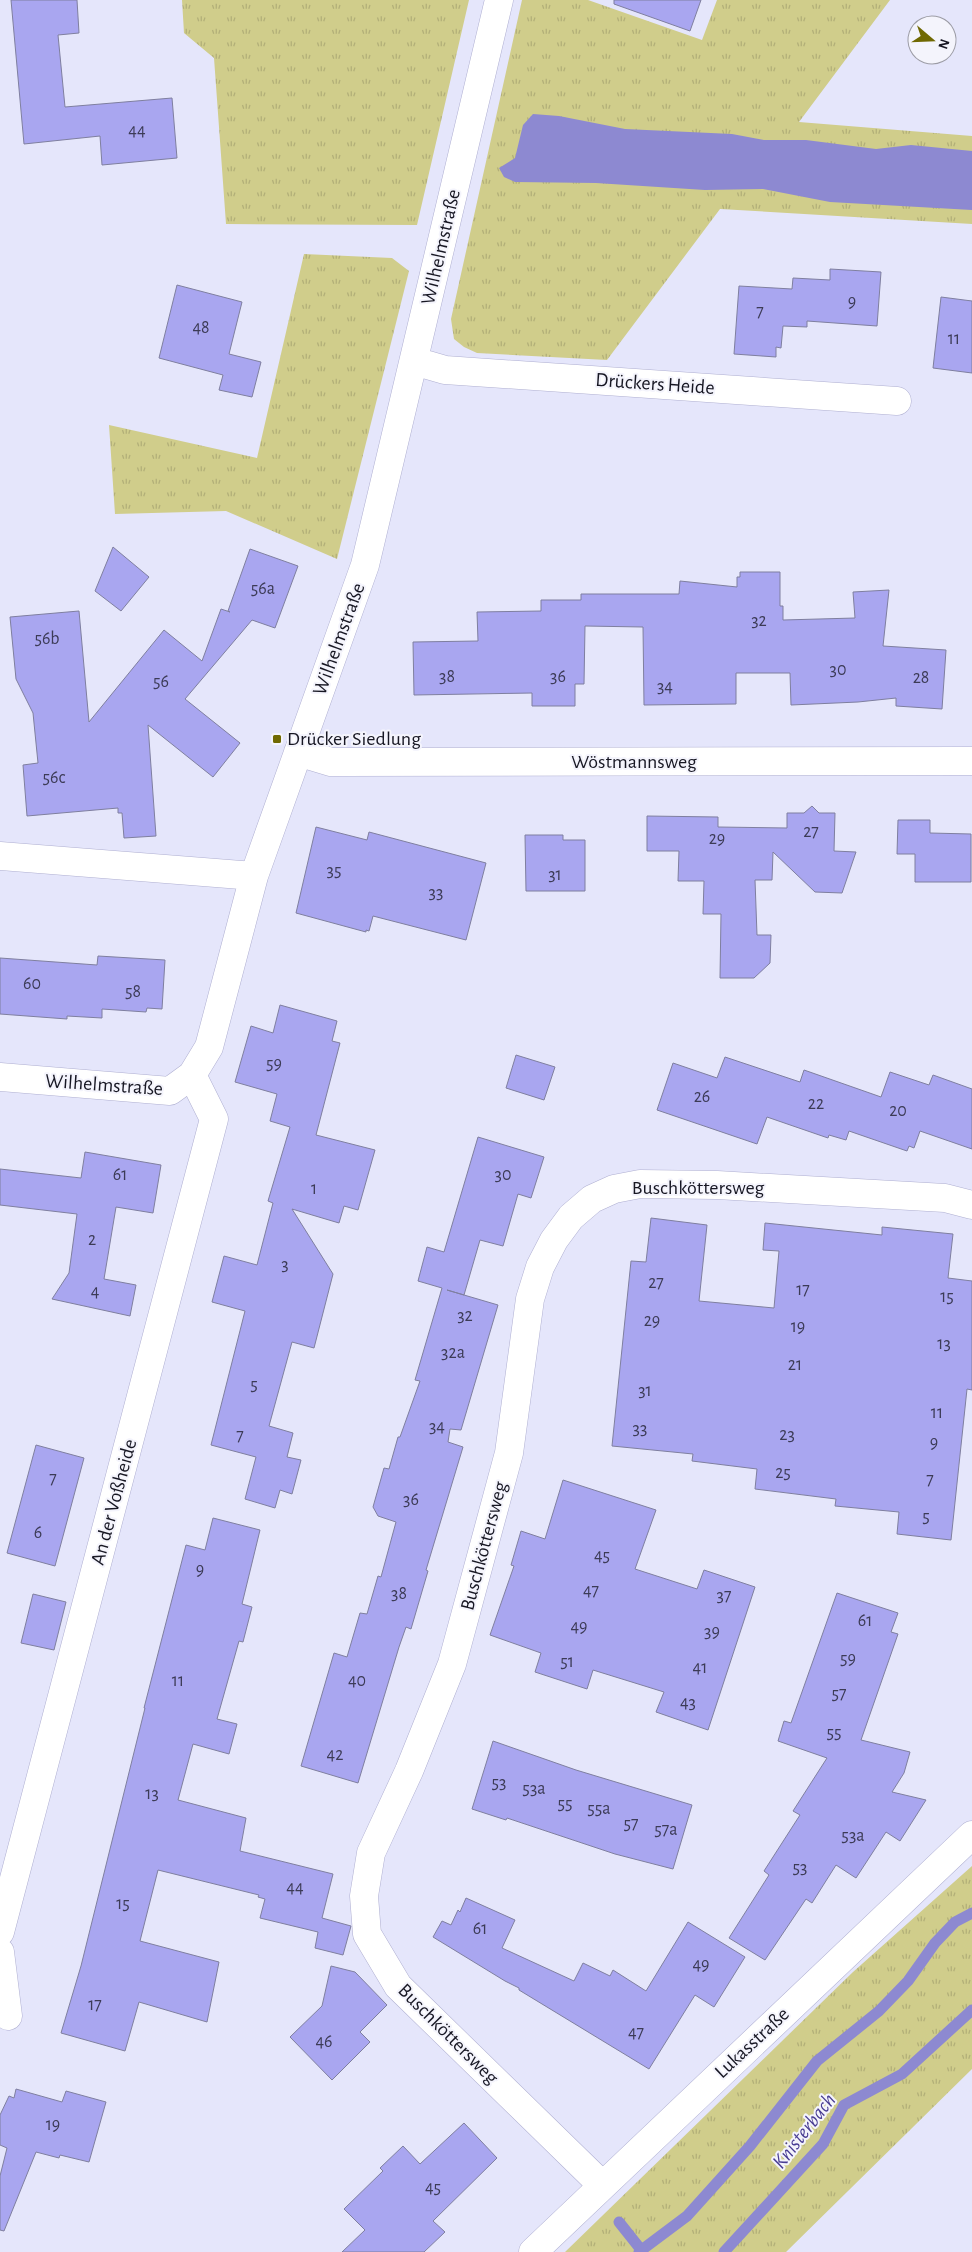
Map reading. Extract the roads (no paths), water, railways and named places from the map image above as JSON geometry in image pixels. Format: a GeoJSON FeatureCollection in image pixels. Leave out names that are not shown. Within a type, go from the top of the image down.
{"type":"FeatureCollection","features":[{"type":"Feature","properties":{"kind":"street","name":"Wilhelmstraße"},"geometry":{"type":"LineString","coordinates":[[0,1077],[170,1091],[192,1075],[209,1047],[254,876],[365,565],[499,0]]}},
{"type":"Feature","properties":{"kind":"street","name":"Drückers Heide"},"geometry":{"type":"LineString","coordinates":[[414,361],[445,370],[897,401]]}},
{"type":"Feature","properties":{"kind":"street","name":"Wöstmannsweg"},"geometry":{"type":"LineString","coordinates":[[298,752],[331,762],[972,761]]}},
{"type":"Feature","properties":{"kind":"street"},"geometry":{"type":"LineString","coordinates":[[0,856],[254,876]]}},
{"type":"Feature","properties":{"kind":"street","name":"An der Voßheide"},"geometry":{"type":"LineString","coordinates":[[0,1932],[214,1119],[192,1075]]}},
{"type":"Feature","properties":{"kind":"street","name":"Buschköttersweg"},"geometry":{"type":"LineString","coordinates":[[602,2185],[398,1986],[367,1934],[364,1896],[371,1853],[408,1771],[452,1664],[509,1453],[530,1299],[540,1267],[554,1240],[571,1217],[592,1199],[614,1189],[640,1184],[717,1185],[936,1198],[972,1205]]}},
{"type":"Feature","properties":{"kind":"street","name":"Lukasstraße"},"geometry":{"type":"LineString","coordinates":[[533,2252],[972,1835]]}},
{"type":"Feature","properties":{"kind":"street"},"geometry":{"type":"LineString","coordinates":[[0,1952],[8,2016]]}},
{"type":"Feature","properties":{"kind":"waterway"},"geometry":{"type":"LineString","coordinates":[[639,2252],[687,2216],[750,2146],[817,2061],[879,2011],[908,1981],[935,1943],[955,1922],[972,1913]]}},
{"type":"Feature","properties":{"kind":"waterway","name":"Knisterbach"},"geometry":{"type":"LineString","coordinates":[[724,2252],[823,2144],[844,2105],[902,2074],[972,2010]]}},
{"type":"Feature","properties":{"kind":"waterway"},"geometry":{"type":"LineString","coordinates":[[619,2222],[642,2251]]}},
{"type":"Feature","properties":{"kind":"place","name":"Drücker Siedlung"},"geometry":{"type":"Point","coordinates":[277,739]}}]}
